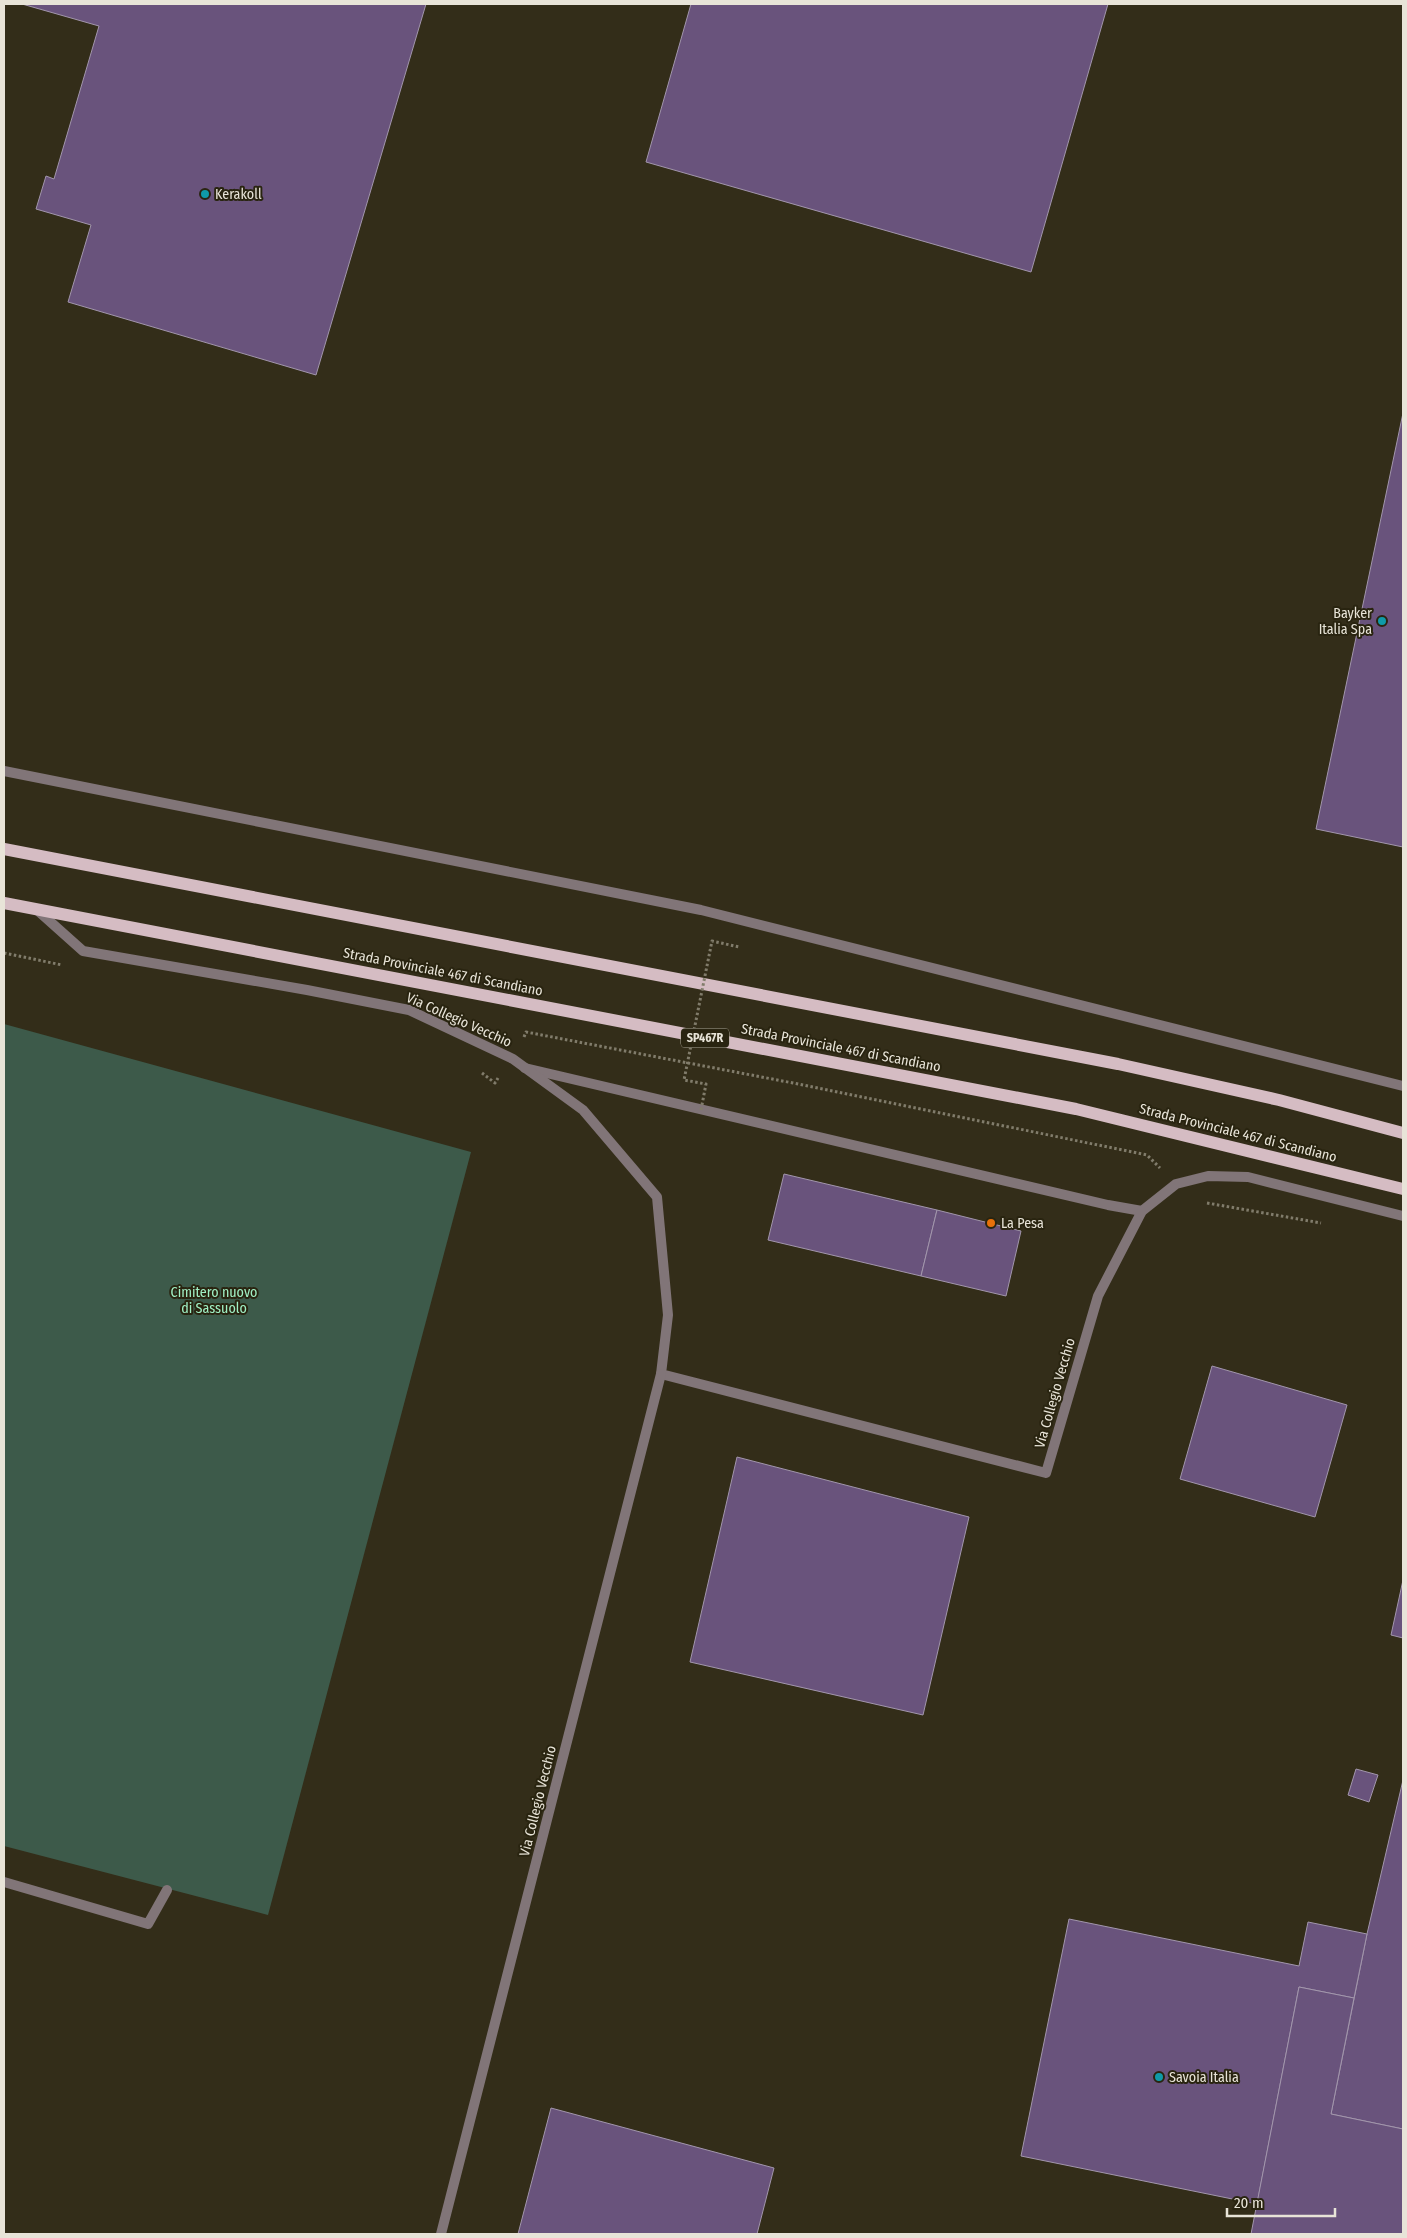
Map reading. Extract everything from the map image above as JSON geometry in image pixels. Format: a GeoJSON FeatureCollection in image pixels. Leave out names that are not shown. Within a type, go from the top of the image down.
{"type":"FeatureCollection","features":[{"type":"Feature","properties":{"kind":"main road"},"geometry":{"type":"LineString","coordinates":[[4,849],[1118,1064],[1279,1100],[1403,1133]]}},
{"type":"Feature","properties":{"kind":"main road","name":"Strada Provinciale 467 di Scandiano"},"geometry":{"type":"LineString","coordinates":[[4,903],[1076,1108],[1403,1189]]}},
{"type":"Feature","properties":{"kind":"street"},"geometry":{"type":"LineString","coordinates":[[4,771],[701,910],[1403,1086]]}},
{"type":"Feature","properties":{"kind":"street","name":"Via Collegio Vecchio"},"geometry":{"type":"LineString","coordinates":[[36,910],[83,951],[307,990],[409,1010],[513,1059],[583,1110],[657,1197],[668,1315],[661,1374],[441,2234]]}},
{"type":"Feature","properties":{"kind":"street"},"geometry":{"type":"LineString","coordinates":[[524,1068],[1108,1205],[1142,1211]]}},
{"type":"Feature","properties":{"kind":"street","name":"Via Collegio Vecchio"},"geometry":{"type":"LineString","coordinates":[[661,1374],[1046,1473],[1098,1296],[1142,1211],[1176,1184],[1208,1176],[1248,1177],[1403,1216]]}},
{"type":"Feature","properties":{"kind":"street"},"geometry":{"type":"LineString","coordinates":[[4,1882],[148,1924],[167,1890]]}},
{"type":"Feature","properties":{"kind":"path"},"geometry":{"type":"LineString","coordinates":[[701,1110],[706,1084],[684,1080],[712,941],[739,947]]}},
{"type":"Feature","properties":{"kind":"path"},"geometry":{"type":"LineString","coordinates":[[526,1032],[803,1085],[1147,1155]]}},
{"type":"Feature","properties":{"kind":"path"},"geometry":{"type":"LineString","coordinates":[[1206,1203],[1322,1223]]}},
{"type":"Feature","properties":{"kind":"green space","name":"Cimitero nuovo di Sassuolo"},"geometry":{"type":"Polygon","coordinates":[[[4,1024],[471,1152],[268,1915],[4,1846],[4,1024]]]}},
{"type":"Feature","properties":{"kind":"building","name":"Kerakoll"},"geometry":{"type":"Polygon","coordinates":[[[22,4],[426,4],[316,375],[68,302],[91,225],[36,209],[46,176],[54,179],[99,26],[22,4]]]}},
{"type":"Feature","properties":{"kind":"building"},"geometry":{"type":"Polygon","coordinates":[[[691,4],[1108,4],[1031,272],[646,162],[691,4]]]}},
{"type":"Feature","properties":{"kind":"building","name":"Bayker Italia Spa"},"geometry":{"type":"Polygon","coordinates":[[[1403,413],[1403,847],[1316,829],[1403,413]]]}},
{"type":"Feature","properties":{"kind":"building"},"geometry":{"type":"Polygon","coordinates":[[[784,1174],[937,1210],[921,1276],[768,1240],[784,1174]]]}},
{"type":"Feature","properties":{"kind":"building"},"geometry":{"type":"Polygon","coordinates":[[[937,1210],[1021,1231],[1006,1296],[921,1276],[937,1210]]]}},
{"type":"Feature","properties":{"kind":"building"},"geometry":{"type":"Polygon","coordinates":[[[1212,1366],[1347,1405],[1315,1517],[1180,1479],[1212,1366]]]}},
{"type":"Feature","properties":{"kind":"building"},"geometry":{"type":"Polygon","coordinates":[[[737,1457],[969,1517],[923,1715],[690,1662],[737,1457]]]}},
{"type":"Feature","properties":{"kind":"building"},"geometry":{"type":"Polygon","coordinates":[[[1403,1580],[1403,1638],[1391,1635],[1403,1580]]]}},
{"type":"Feature","properties":{"kind":"building"},"geometry":{"type":"Polygon","coordinates":[[[1356,1769],[1378,1775],[1369,1802],[1348,1795],[1356,1769]]]}},
{"type":"Feature","properties":{"kind":"building"},"geometry":{"type":"Polygon","coordinates":[[[1403,1780],[1403,2129],[1331,2114],[1367,1934],[1403,1780]]]}},
{"type":"Feature","properties":{"kind":"building","name":"Savoia Italia"},"geometry":{"type":"Polygon","coordinates":[[[1069,1919],[1299,1966],[1308,1922],[1367,1934],[1354,1998],[1299,1987],[1257,2204],[1021,2156],[1069,1919]]]}},
{"type":"Feature","properties":{"kind":"building","name":"Savoia Italia"},"geometry":{"type":"Polygon","coordinates":[[[1299,1987],[1354,1998],[1331,2114],[1403,2129],[1403,2234],[1251,2234],[1299,1987]]]}},
{"type":"Feature","properties":{"kind":"building"},"geometry":{"type":"Polygon","coordinates":[[[551,2108],[774,2168],[757,2234],[518,2234],[551,2108]]]}},
{"type":"Feature","properties":{"kind":"place","name":"Kerakoll"},"geometry":{"type":"Point","coordinates":[205,194]}},
{"type":"Feature","properties":{"kind":"place","name":"Bayker Italia Spa"},"geometry":{"type":"Point","coordinates":[1382,621]}},
{"type":"Feature","properties":{"kind":"place","name":"La Pesa"},"geometry":{"type":"Point","coordinates":[991,1223]}},
{"type":"Feature","properties":{"kind":"place","name":"Savoia Italia"},"geometry":{"type":"Point","coordinates":[1159,2077]}}]}
